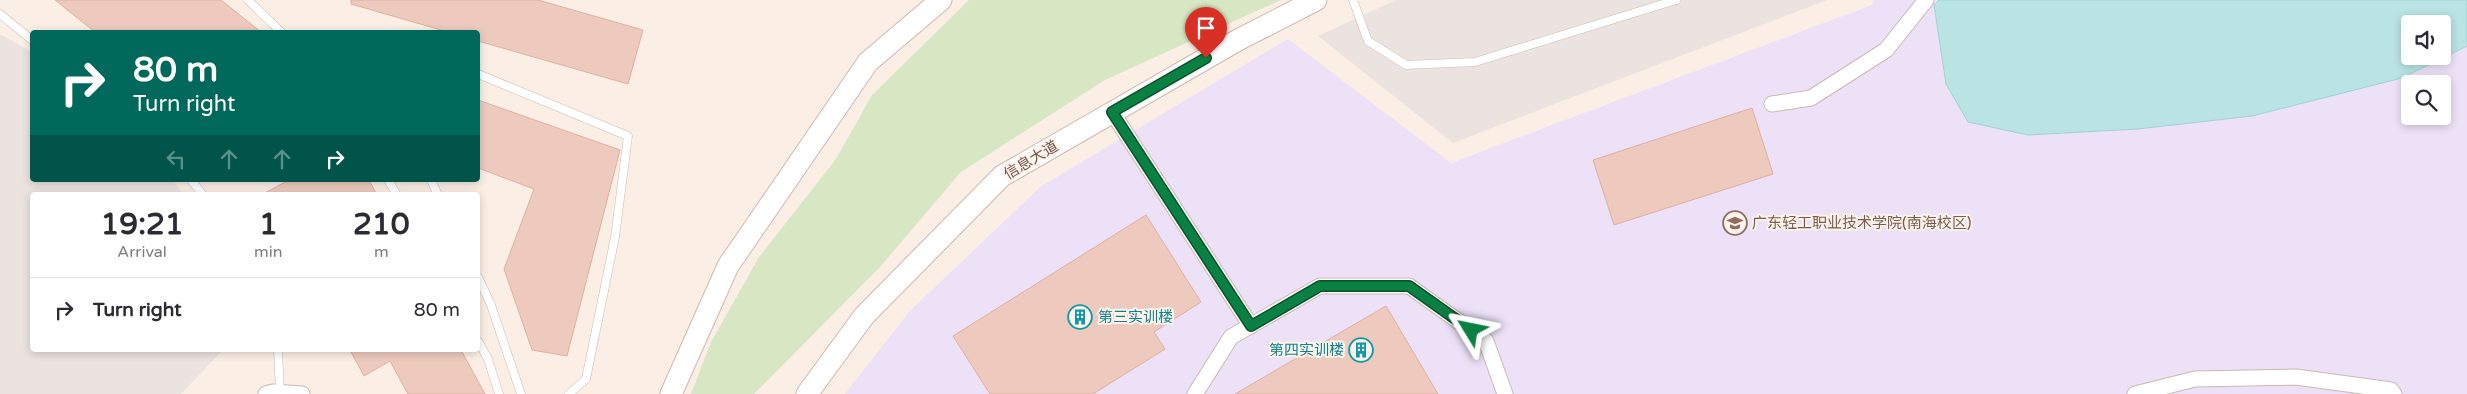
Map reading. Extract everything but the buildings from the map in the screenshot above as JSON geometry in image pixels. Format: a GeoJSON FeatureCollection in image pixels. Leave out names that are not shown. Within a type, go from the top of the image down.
{"type":"FeatureCollection","features":[{"type":"Feature","properties":{"kind":"main road","name":"信息大道"},"geometry":{"type":"LineString","coordinates":[[806,394],[864,316],[1002,176],[1238,40],[1316,0]]}},
{"type":"Feature","properties":{"kind":"main road"},"geometry":{"type":"LineString","coordinates":[[671,394],[728,266],[868,62],[934,2]]}},
{"type":"Feature","properties":{"kind":"street"},"geometry":{"type":"LineString","coordinates":[[1772,104],[1811,98],[1886,50],[1926,0]]}},
{"type":"Feature","properties":{"kind":"street"},"geometry":{"type":"LineString","coordinates":[[1112,112],[1251,326]]}},
{"type":"Feature","properties":{"kind":"street"},"geometry":{"type":"LineString","coordinates":[[1195,394],[1231,337],[1320,286],[1409,286],[1486,340],[1505,394]]}},
{"type":"Feature","properties":{"kind":"street"},"geometry":{"type":"LineString","coordinates":[[2135,394],[2195,379],[2296,377],[2391,390],[2394,394]]}},
{"type":"Feature","properties":{"kind":"street"},"geometry":{"type":"LineString","coordinates":[[273,393],[302,394]]}},
{"type":"Feature","properties":{"kind":"lane"},"geometry":{"type":"LineString","coordinates":[[248,0],[279,30]]}},
{"type":"Feature","properties":{"kind":"lane"},"geometry":{"type":"LineString","coordinates":[[1353,0],[1368,41],[1406,65],[1475,62],[1676,0]]}},
{"type":"Feature","properties":{"kind":"lane"},"geometry":{"type":"LineString","coordinates":[[0,14],[30,38]]}},
{"type":"Feature","properties":{"kind":"lane"},"geometry":{"type":"LineString","coordinates":[[480,75],[628,136],[615,237],[586,380],[569,394]]}},
{"type":"Feature","properties":{"kind":"lane"},"geometry":{"type":"LineString","coordinates":[[480,281],[491,305],[521,394]]}},
{"type":"Feature","properties":{"kind":"lane"},"geometry":{"type":"LineString","coordinates":[[480,345],[488,359],[499,394]]}},
{"type":"Feature","properties":{"kind":"lane"},"geometry":{"type":"LineString","coordinates":[[273,393],[278,352]]}},
{"type":"Feature","properties":{"kind":"shaded area"},"geometry":{"type":"Polygon","coordinates":[[[1396,0],[1827,0],[1453,143],[1318,36],[1396,0]]]}},
{"type":"Feature","properties":{"kind":"shaded area","name":"广东轻工职业技术学院(南海校区)"},"geometry":{"type":"Polygon","coordinates":[[[1874,0],[2467,0],[2467,394],[845,394],[909,312],[1040,187],[1288,39],[1451,163],[1872,5],[1874,0]]]}},
{"type":"Feature","properties":{"kind":"shaded area"},"geometry":{"type":"Polygon","coordinates":[[[0,34],[30,51],[30,182],[174,182],[181,192],[30,192],[30,352],[221,352],[181,394],[0,394],[0,34]]]}},
{"type":"Feature","properties":{"kind":"green space"},"geometry":{"type":"Polygon","coordinates":[[[969,0],[1281,0],[1105,80],[961,172],[880,267],[754,394],[691,394],[711,342],[759,257],[836,159],[872,95],[969,0]]]}},
{"type":"Feature","properties":{"kind":"water"},"geometry":{"type":"Polygon","coordinates":[[[1939,0],[2467,0],[2467,46],[2451,54],[2451,15],[2401,15],[2401,65],[2428,65],[2408,75],[2401,75],[2401,78],[2252,116],[2138,129],[2028,135],[1968,122],[1946,84],[1934,5],[1939,0]]]}},
{"type":"Feature","properties":{"kind":"place","name":"广东轻工职业技术学院(南海校区)"},"geometry":{"type":"Point","coordinates":[1735,223]}},
{"type":"Feature","properties":{"kind":"place","name":"第三实训楼"},"geometry":{"type":"Point","coordinates":[1080,317]}},
{"type":"Feature","properties":{"kind":"place","name":"第四实训楼"},"geometry":{"type":"Point","coordinates":[1361,350]}},
{"type":"Feature","properties":{"kind":"route"},"geometry":{"type":"LineString","coordinates":[[1206,58],[1112,112],[1251,326],[1320,286],[1409,286],[1471,330]]}}]}
